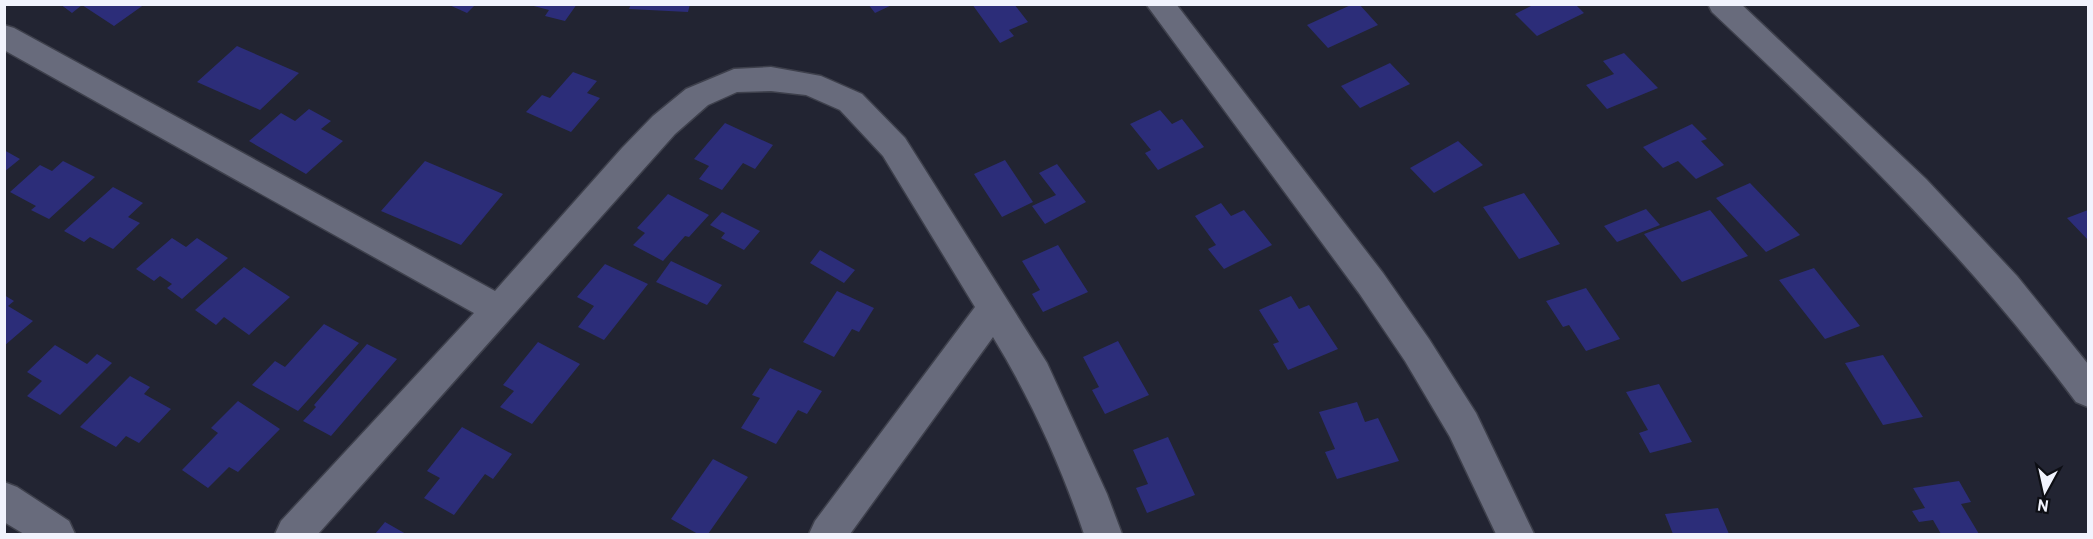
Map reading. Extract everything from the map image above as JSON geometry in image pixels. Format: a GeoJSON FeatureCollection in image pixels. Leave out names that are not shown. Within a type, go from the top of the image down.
{"type":"FeatureCollection","features":[{"type":"Feature","properties":{"kind":"street"},"geometry":{"type":"LineString","coordinates":[[1160,4],[1371,283],[1417,350],[1463,425],[1515,534]]}},
{"type":"Feature","properties":{"kind":"street"},"geometry":{"type":"LineString","coordinates":[[1722,4],[1857,130],[1932,206],[2011,294],[2088,391]]}},
{"type":"Feature","properties":{"kind":"street"},"geometry":{"type":"LineString","coordinates":[[4,36],[499,310]]}},
{"type":"Feature","properties":{"kind":"street"},"geometry":{"type":"LineString","coordinates":[[294,534],[499,310],[633,157],[697,97],[734,81],[771,79],[810,84],[851,102],[894,147],[1035,374],[1064,435],[1103,534]]}},
{"type":"Feature","properties":{"kind":"street"},"geometry":{"type":"LineString","coordinates":[[828,534],[994,309]]}},
{"type":"Feature","properties":{"kind":"street"},"geometry":{"type":"LineString","coordinates":[[4,500],[56,534]]}},
{"type":"Feature","properties":{"kind":"building"},"geometry":{"type":"Polygon","coordinates":[[[60,4],[145,4],[114,26],[82,5],[72,13],[60,4]]]}},
{"type":"Feature","properties":{"kind":"building"},"geometry":{"type":"Polygon","coordinates":[[[447,4],[476,4],[467,13],[447,4]]]}},
{"type":"Feature","properties":{"kind":"building"},"geometry":{"type":"Polygon","coordinates":[[[577,4],[565,21],[545,16],[549,10],[530,5],[577,4]]]}},
{"type":"Feature","properties":{"kind":"building"},"geometry":{"type":"Polygon","coordinates":[[[631,4],[690,4],[688,12],[629,9],[631,4]]]}},
{"type":"Feature","properties":{"kind":"building"},"geometry":{"type":"Polygon","coordinates":[[[868,4],[894,4],[875,13],[868,4]]]}},
{"type":"Feature","properties":{"kind":"building"},"geometry":{"type":"Polygon","coordinates":[[[972,4],[1014,4],[1028,22],[1009,30],[1014,36],[1000,43],[972,4]]]}},
{"type":"Feature","properties":{"kind":"building"},"geometry":{"type":"Polygon","coordinates":[[[1353,4],[1359,4],[1378,25],[1328,48],[1307,25],[1353,4]]]}},
{"type":"Feature","properties":{"kind":"building"},"geometry":{"type":"Polygon","coordinates":[[[1535,4],[1575,4],[1584,13],[1537,36],[1515,14],[1535,4]]]}},
{"type":"Feature","properties":{"kind":"building"},"geometry":{"type":"Polygon","coordinates":[[[237,46],[299,73],[260,110],[197,82],[237,46]]]}},
{"type":"Feature","properties":{"kind":"building"},"geometry":{"type":"Polygon","coordinates":[[[1624,53],[1658,88],[1607,109],[1586,85],[1614,74],[1603,61],[1624,53]]]}},
{"type":"Feature","properties":{"kind":"building"},"geometry":{"type":"Polygon","coordinates":[[[1390,63],[1410,84],[1360,108],[1341,86],[1390,63]]]}},
{"type":"Feature","properties":{"kind":"building"},"geometry":{"type":"Polygon","coordinates":[[[573,72],[597,81],[587,93],[600,98],[571,132],[526,112],[542,95],[550,98],[573,72]]]}},
{"type":"Feature","properties":{"kind":"building"},"geometry":{"type":"Polygon","coordinates":[[[309,109],[331,121],[321,129],[343,141],[306,174],[249,141],[281,113],[295,121],[309,109]]]}},
{"type":"Feature","properties":{"kind":"building"},"geometry":{"type":"Polygon","coordinates":[[[1160,110],[1172,124],[1182,119],[1204,147],[1158,170],[1145,153],[1151,150],[1130,124],[1160,110]]]}},
{"type":"Feature","properties":{"kind":"building"},"geometry":{"type":"Polygon","coordinates":[[[725,123],[773,145],[755,169],[743,163],[722,190],[699,179],[709,166],[694,159],[725,123]]]}},
{"type":"Feature","properties":{"kind":"building"},"geometry":{"type":"Polygon","coordinates":[[[1692,124],[1707,139],[1701,141],[1724,165],[1696,179],[1678,161],[1663,168],[1643,147],[1692,124]]]}},
{"type":"Feature","properties":{"kind":"building"},"geometry":{"type":"Polygon","coordinates":[[[1458,141],[1483,165],[1434,193],[1410,168],[1458,141]]]}},
{"type":"Feature","properties":{"kind":"building"},"geometry":{"type":"Polygon","coordinates":[[[4,150],[20,159],[4,172],[4,150]]]}},
{"type":"Feature","properties":{"kind":"building"},"geometry":{"type":"Polygon","coordinates":[[[1005,160],[1033,202],[1002,217],[974,174],[1005,160]]]}},
{"type":"Feature","properties":{"kind":"building"},"geometry":{"type":"Polygon","coordinates":[[[63,161],[95,177],[49,219],[31,210],[36,206],[10,192],[40,165],[52,171],[63,161]]]}},
{"type":"Feature","properties":{"kind":"building"},"geometry":{"type":"Polygon","coordinates":[[[425,161],[503,194],[461,245],[381,211],[425,161]]]}},
{"type":"Feature","properties":{"kind":"building"},"geometry":{"type":"Polygon","coordinates":[[[1057,164],[1086,202],[1045,224],[1032,206],[1056,195],[1039,173],[1057,164]]]}},
{"type":"Feature","properties":{"kind":"building"},"geometry":{"type":"Polygon","coordinates":[[[1750,183],[1800,235],[1766,252],[1716,198],[1750,183]]]}},
{"type":"Feature","properties":{"kind":"building"},"geometry":{"type":"Polygon","coordinates":[[[113,187],[143,203],[128,217],[140,223],[113,249],[90,237],[84,242],[64,231],[113,187]]]}},
{"type":"Feature","properties":{"kind":"building"},"geometry":{"type":"Polygon","coordinates":[[[1524,193],[1560,244],[1519,259],[1483,207],[1524,193]]]}},
{"type":"Feature","properties":{"kind":"building"},"geometry":{"type":"Polygon","coordinates":[[[668,194],[709,215],[689,237],[685,236],[663,261],[633,245],[645,233],[637,228],[668,194]]]}},
{"type":"Feature","properties":{"kind":"building"},"geometry":{"type":"Polygon","coordinates":[[[1221,203],[1231,216],[1244,210],[1272,245],[1224,269],[1208,249],[1216,245],[1195,216],[1221,203]]]}},
{"type":"Feature","properties":{"kind":"building"},"geometry":{"type":"Polygon","coordinates":[[[1646,209],[1660,225],[1617,242],[1604,226],[1646,209]]]}},
{"type":"Feature","properties":{"kind":"building"},"geometry":{"type":"Polygon","coordinates":[[[1710,210],[1748,256],[1682,282],[1644,234],[1710,210]]]}},
{"type":"Feature","properties":{"kind":"building"},"geometry":{"type":"Polygon","coordinates":[[[2088,210],[2088,240],[2067,218],[2088,210]]]}},
{"type":"Feature","properties":{"kind":"building"},"geometry":{"type":"Polygon","coordinates":[[[722,212],[760,231],[744,250],[721,238],[725,233],[710,225],[722,212]]]}},
{"type":"Feature","properties":{"kind":"building"},"geometry":{"type":"Polygon","coordinates":[[[172,238],[186,247],[197,238],[228,258],[182,299],[167,288],[172,284],[160,276],[154,281],[136,269],[172,238]]]}},
{"type":"Feature","properties":{"kind":"building"},"geometry":{"type":"Polygon","coordinates":[[[1058,245],[1088,292],[1043,312],[1032,294],[1040,290],[1022,261],[1058,245]]]}},
{"type":"Feature","properties":{"kind":"building"},"geometry":{"type":"Polygon","coordinates":[[[820,250],[855,270],[844,283],[810,263],[820,250]]]}},
{"type":"Feature","properties":{"kind":"building"},"geometry":{"type":"Polygon","coordinates":[[[671,261],[722,285],[707,305],[656,282],[671,261]]]}},
{"type":"Feature","properties":{"kind":"building"},"geometry":{"type":"Polygon","coordinates":[[[605,264],[648,284],[604,340],[578,327],[594,306],[577,297],[605,264]]]}},
{"type":"Feature","properties":{"kind":"building"},"geometry":{"type":"Polygon","coordinates":[[[244,267],[290,297],[249,335],[224,317],[216,325],[195,310],[244,267]]]}},
{"type":"Feature","properties":{"kind":"building"},"geometry":{"type":"Polygon","coordinates":[[[1814,268],[1860,326],[1825,339],[1779,280],[1814,268]]]}},
{"type":"Feature","properties":{"kind":"building"},"geometry":{"type":"Polygon","coordinates":[[[1586,288],[1620,339],[1586,351],[1569,325],[1563,327],[1546,301],[1586,288]]]}},
{"type":"Feature","properties":{"kind":"building"},"geometry":{"type":"Polygon","coordinates":[[[837,291],[874,308],[859,332],[852,329],[834,357],[803,342],[837,291]]]}},
{"type":"Feature","properties":{"kind":"building"},"geometry":{"type":"Polygon","coordinates":[[[4,295],[14,301],[8,306],[33,321],[4,346],[4,295]]]}},
{"type":"Feature","properties":{"kind":"building"},"geometry":{"type":"Polygon","coordinates":[[[1291,296],[1299,309],[1309,305],[1338,349],[1288,370],[1273,344],[1279,342],[1259,310],[1291,296]]]}},
{"type":"Feature","properties":{"kind":"building"},"geometry":{"type":"Polygon","coordinates":[[[324,324],[359,343],[298,411],[252,385],[275,361],[285,367],[324,324]]]}},
{"type":"Feature","properties":{"kind":"building"},"geometry":{"type":"Polygon","coordinates":[[[1118,341],[1149,395],[1105,414],[1092,390],[1099,387],[1083,357],[1118,341]]]}},
{"type":"Feature","properties":{"kind":"building"},"geometry":{"type":"Polygon","coordinates":[[[538,342],[580,364],[532,424],[500,407],[514,391],[503,385],[538,342]]]}},
{"type":"Feature","properties":{"kind":"building"},"geometry":{"type":"Polygon","coordinates":[[[367,344],[397,359],[331,436],[303,421],[316,407],[314,405],[367,344]]]}},
{"type":"Feature","properties":{"kind":"building"},"geometry":{"type":"Polygon","coordinates":[[[55,345],[87,364],[97,354],[112,363],[60,415],[27,396],[42,381],[27,372],[55,345]]]}},
{"type":"Feature","properties":{"kind":"building"},"geometry":{"type":"Polygon","coordinates":[[[1883,355],[1923,417],[1883,425],[1845,363],[1883,355]]]}},
{"type":"Feature","properties":{"kind":"building"},"geometry":{"type":"Polygon","coordinates":[[[770,368],[822,391],[807,414],[798,410],[776,444],[741,428],[760,398],[752,395],[770,368]]]}},
{"type":"Feature","properties":{"kind":"building"},"geometry":{"type":"Polygon","coordinates":[[[130,376],[150,387],[144,394],[171,409],[139,443],[126,436],[116,447],[80,427],[130,376]]]}},
{"type":"Feature","properties":{"kind":"building"},"geometry":{"type":"Polygon","coordinates":[[[1659,384],[1692,442],[1650,453],[1639,433],[1648,430],[1626,392],[1659,384]]]}},
{"type":"Feature","properties":{"kind":"building"},"geometry":{"type":"Polygon","coordinates":[[[238,401],[280,429],[238,472],[229,467],[208,488],[182,470],[218,433],[211,428],[238,401]]]}},
{"type":"Feature","properties":{"kind":"building"},"geometry":{"type":"Polygon","coordinates":[[[1357,402],[1365,422],[1378,418],[1399,461],[1337,479],[1325,452],[1335,449],[1319,412],[1357,402]]]}},
{"type":"Feature","properties":{"kind":"building"},"geometry":{"type":"Polygon","coordinates":[[[462,427],[512,454],[493,479],[485,474],[454,515],[424,498],[440,478],[427,471],[462,427]]]}},
{"type":"Feature","properties":{"kind":"building"},"geometry":{"type":"Polygon","coordinates":[[[1168,437],[1195,495],[1147,513],[1136,488],[1148,484],[1133,450],[1168,437]]]}},
{"type":"Feature","properties":{"kind":"building"},"geometry":{"type":"Polygon","coordinates":[[[713,459],[748,477],[708,534],[698,534],[671,519],[713,459]]]}},
{"type":"Feature","properties":{"kind":"building"},"geometry":{"type":"Polygon","coordinates":[[[1959,481],[1971,502],[1961,504],[1979,534],[1941,534],[1933,520],[1919,522],[1912,511],[1925,508],[1913,488],[1959,481]]]}},
{"type":"Feature","properties":{"kind":"building"},"geometry":{"type":"Polygon","coordinates":[[[1718,508],[1729,534],[1673,534],[1665,514],[1718,508]]]}},
{"type":"Feature","properties":{"kind":"building"},"geometry":{"type":"Polygon","coordinates":[[[385,522],[406,534],[375,534],[385,522]]]}}]}
